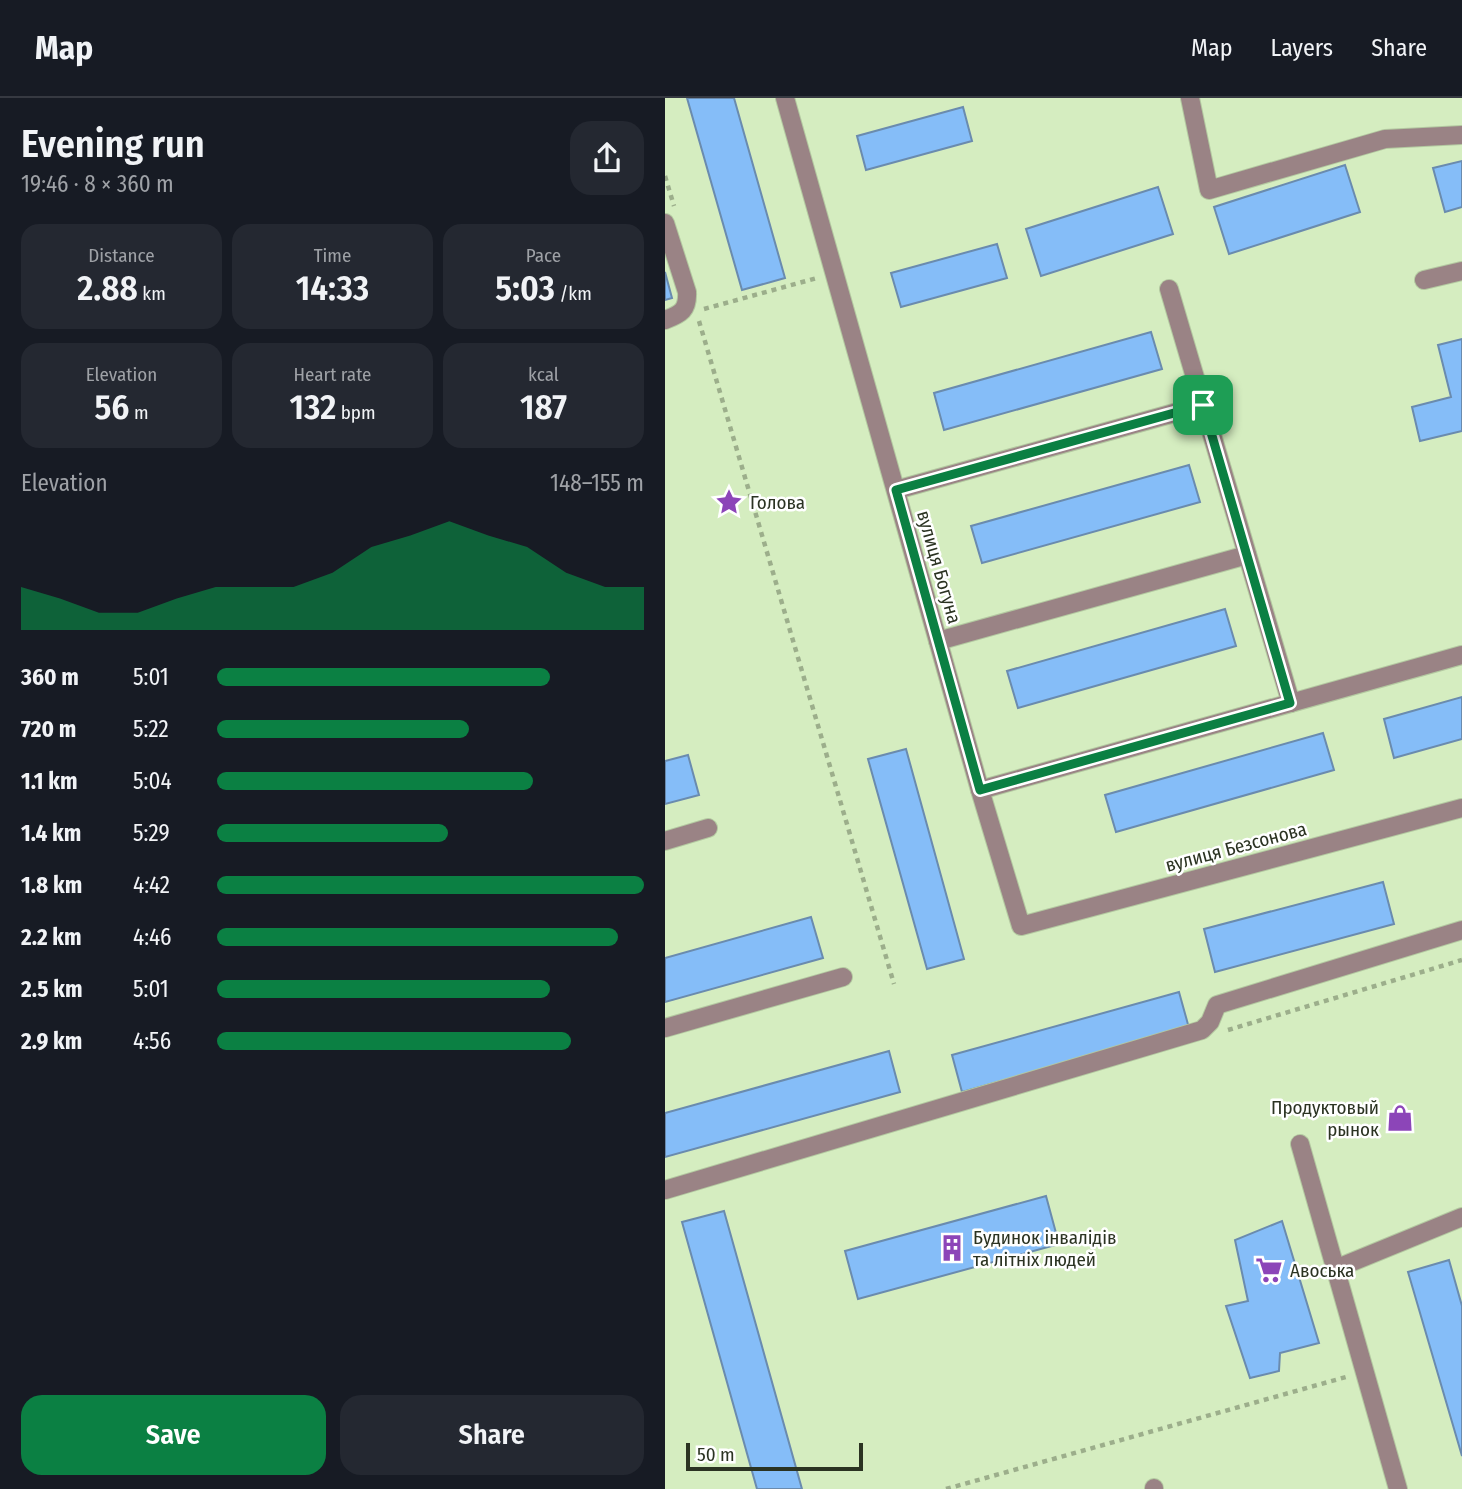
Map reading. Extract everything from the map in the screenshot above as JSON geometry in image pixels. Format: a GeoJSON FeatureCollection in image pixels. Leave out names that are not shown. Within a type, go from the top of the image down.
{"type":"FeatureCollection","features":[{"type":"Feature","properties":{"kind":"street"},"geometry":{"type":"LineString","coordinates":[[1190,98],[1209,190],[1385,139],[1462,135]]}},
{"type":"Feature","properties":{"kind":"street","name":"вулиця Богуна"},"geometry":{"type":"LineString","coordinates":[[787,99],[980,790],[1021,926]]}},
{"type":"Feature","properties":{"kind":"street"},"geometry":{"type":"LineString","coordinates":[[665,223],[688,302],[684,310],[665,320]]}},
{"type":"Feature","properties":{"kind":"street"},"geometry":{"type":"LineString","coordinates":[[1424,279],[1462,271]]}},
{"type":"Feature","properties":{"kind":"street"},"geometry":{"type":"LineString","coordinates":[[1169,289],[1290,703]]}},
{"type":"Feature","properties":{"kind":"street"},"geometry":{"type":"LineString","coordinates":[[896,490],[1203,405]]}},
{"type":"Feature","properties":{"kind":"street"},"geometry":{"type":"LineString","coordinates":[[938,641],[1247,555]]}},
{"type":"Feature","properties":{"kind":"street"},"geometry":{"type":"LineString","coordinates":[[980,790],[1462,655]]}},
{"type":"Feature","properties":{"kind":"street","name":"вулиця Безсонова"},"geometry":{"type":"LineString","coordinates":[[1021,926],[1462,808]]}},
{"type":"Feature","properties":{"kind":"street"},"geometry":{"type":"LineString","coordinates":[[665,841],[708,828]]}},
{"type":"Feature","properties":{"kind":"street"},"geometry":{"type":"LineString","coordinates":[[665,1190],[1202,1030],[1210,1021],[1217,1005],[1462,930]]}},
{"type":"Feature","properties":{"kind":"street"},"geometry":{"type":"LineString","coordinates":[[665,1028],[843,977]]}},
{"type":"Feature","properties":{"kind":"street"},"geometry":{"type":"LineString","coordinates":[[1300,1144],[1398,1489]]}},
{"type":"Feature","properties":{"kind":"street"},"geometry":{"type":"LineString","coordinates":[[1335,1269],[1462,1217]]}},
{"type":"Feature","properties":{"kind":"path"},"geometry":{"type":"LineString","coordinates":[[835,273],[696,311],[894,984]]}},
{"type":"Feature","properties":{"kind":"path"},"geometry":{"type":"LineString","coordinates":[[946,1489],[1364,1371]]}},
{"type":"Feature","properties":{"kind":"building"},"geometry":{"type":"Polygon","coordinates":[[[687,98],[734,98],[785,278],[742,290],[687,98]]]}},
{"type":"Feature","properties":{"kind":"building"},"geometry":{"type":"Polygon","coordinates":[[[963,107],[972,141],[866,170],[857,136],[963,107]]]}},
{"type":"Feature","properties":{"kind":"building"},"geometry":{"type":"Polygon","coordinates":[[[1462,161],[1462,207],[1445,212],[1433,168],[1462,161]]]}},
{"type":"Feature","properties":{"kind":"building"},"geometry":{"type":"Polygon","coordinates":[[[1345,165],[1360,212],[1229,254],[1214,207],[1345,165]]]}},
{"type":"Feature","properties":{"kind":"building"},"geometry":{"type":"Polygon","coordinates":[[[1158,187],[1173,234],[1041,276],[1026,229],[1158,187]]]}},
{"type":"Feature","properties":{"kind":"building"},"geometry":{"type":"Polygon","coordinates":[[[997,244],[1007,278],[901,307],[891,273],[997,244]]]}},
{"type":"Feature","properties":{"kind":"building"},"geometry":{"type":"Polygon","coordinates":[[[665,272],[672,298],[665,300],[665,272]]]}},
{"type":"Feature","properties":{"kind":"building"},"geometry":{"type":"Polygon","coordinates":[[[1151,332],[1162,369],[944,430],[934,393],[1151,332]]]}},
{"type":"Feature","properties":{"kind":"building"},"geometry":{"type":"Polygon","coordinates":[[[1462,339],[1462,431],[1420,441],[1412,407],[1451,397],[1438,345],[1462,339]]]}},
{"type":"Feature","properties":{"kind":"building"},"geometry":{"type":"Polygon","coordinates":[[[1189,465],[1200,502],[982,563],[971,526],[1189,465]]]}},
{"type":"Feature","properties":{"kind":"building"},"geometry":{"type":"Polygon","coordinates":[[[1225,609],[1236,646],[1018,708],[1007,671],[1225,609]]]}},
{"type":"Feature","properties":{"kind":"building"},"geometry":{"type":"Polygon","coordinates":[[[1462,697],[1462,739],[1394,758],[1384,719],[1462,697]]]}},
{"type":"Feature","properties":{"kind":"building"},"geometry":{"type":"Polygon","coordinates":[[[1323,733],[1334,770],[1116,832],[1105,795],[1323,733]]]}},
{"type":"Feature","properties":{"kind":"building"},"geometry":{"type":"Polygon","coordinates":[[[906,749],[964,959],[927,969],[868,759],[906,749]]]}},
{"type":"Feature","properties":{"kind":"building"},"geometry":{"type":"Polygon","coordinates":[[[688,755],[699,795],[665,804],[665,761],[688,755]]]}},
{"type":"Feature","properties":{"kind":"building"},"geometry":{"type":"Polygon","coordinates":[[[1383,882],[1394,924],[1215,972],[1204,929],[1383,882]]]}},
{"type":"Feature","properties":{"kind":"building"},"geometry":{"type":"Polygon","coordinates":[[[811,917],[823,958],[665,1002],[665,958],[811,917]]]}},
{"type":"Feature","properties":{"kind":"building"},"geometry":{"type":"Polygon","coordinates":[[[1179,992],[1189,1028],[962,1092],[952,1055],[1179,992]]]}},
{"type":"Feature","properties":{"kind":"building"},"geometry":{"type":"Polygon","coordinates":[[[889,1051],[900,1092],[665,1157],[665,1113],[889,1051]]]}},
{"type":"Feature","properties":{"kind":"building","name":"Будинок інвалідів та літніх людей"},"geometry":{"type":"Polygon","coordinates":[[[1046,1196],[1059,1244],[858,1299],[845,1251],[1046,1196]]]}},
{"type":"Feature","properties":{"kind":"building"},"geometry":{"type":"Polygon","coordinates":[[[724,1211],[802,1489],[757,1489],[682,1222],[724,1211]]]}},
{"type":"Feature","properties":{"kind":"building","name":"Авоська"},"geometry":{"type":"Polygon","coordinates":[[[1282,1221],[1319,1343],[1280,1353],[1279,1371],[1250,1378],[1226,1306],[1248,1301],[1235,1240],[1282,1221]]]}},
{"type":"Feature","properties":{"kind":"building"},"geometry":{"type":"Polygon","coordinates":[[[1449,1260],[1462,1306],[1462,1456],[1408,1272],[1449,1260]]]}},
{"type":"Feature","properties":{"kind":"place","name":"Голова"},"geometry":{"type":"Point","coordinates":[729,502]}},
{"type":"Feature","properties":{"kind":"place","name":"Продуктовый рынок"},"geometry":{"type":"Point","coordinates":[1400,1118]}},
{"type":"Feature","properties":{"kind":"place","name":"Будинок інвалідів та літніх людей"},"geometry":{"type":"Point","coordinates":[952,1248]}},
{"type":"Feature","properties":{"kind":"place","name":"Авоська"},"geometry":{"type":"Point","coordinates":[1269,1270]}},
{"type":"Feature","properties":{"kind":"route"},"geometry":{"type":"LineString","coordinates":[[1203,405],[1290,703],[980,790],[896,490],[1203,405]]}}]}
